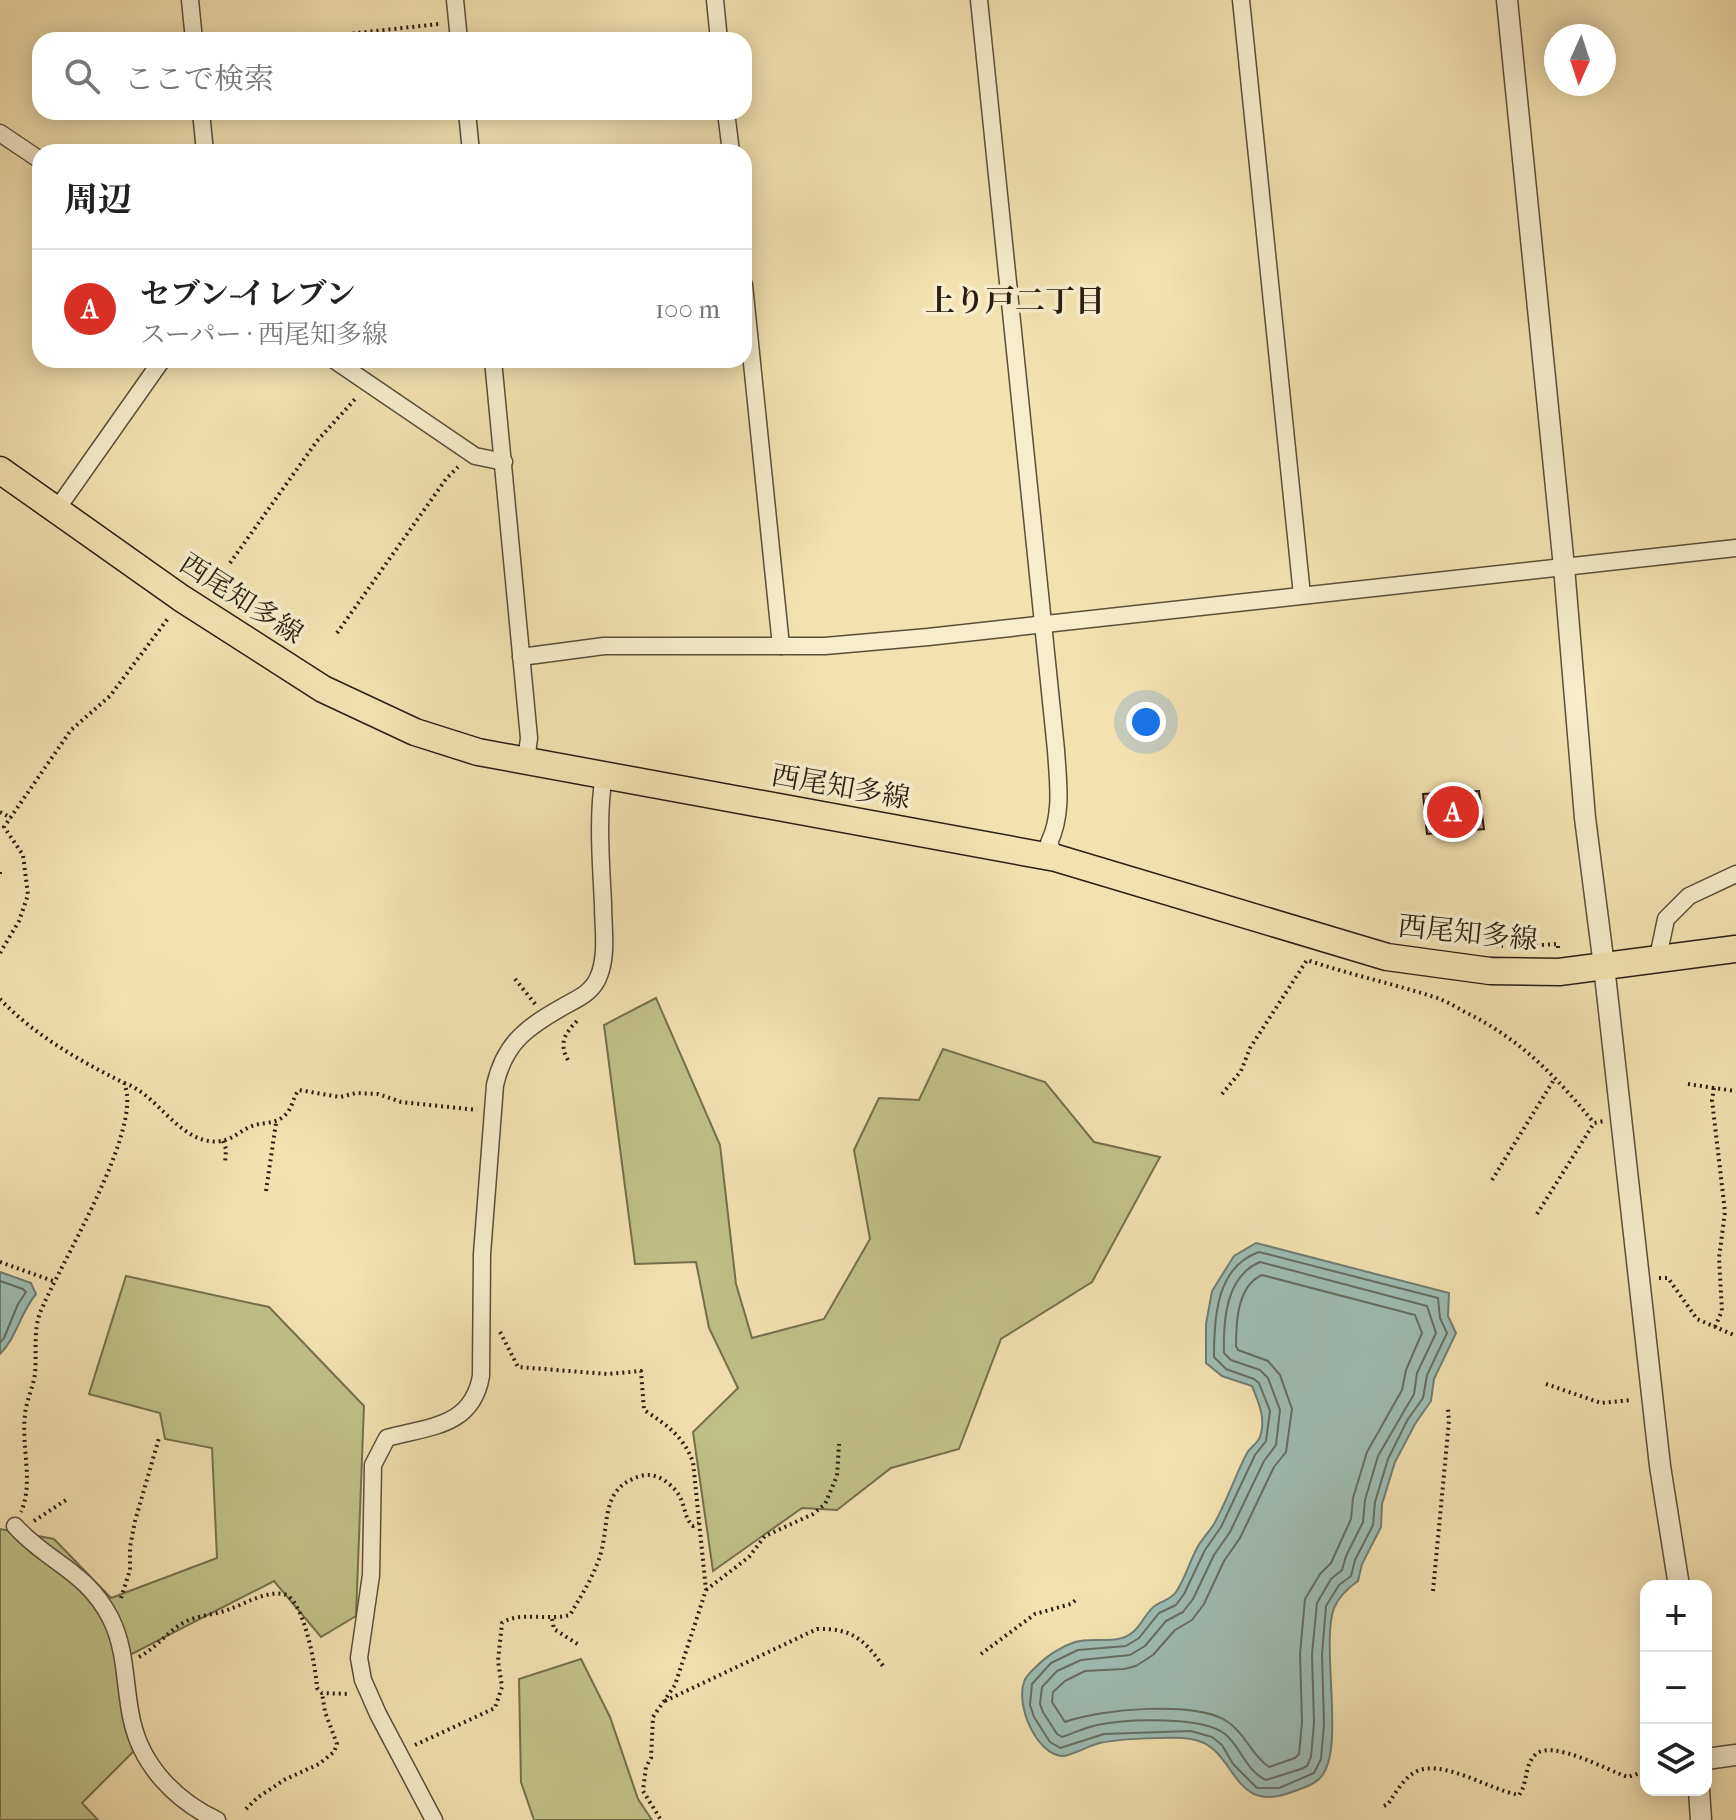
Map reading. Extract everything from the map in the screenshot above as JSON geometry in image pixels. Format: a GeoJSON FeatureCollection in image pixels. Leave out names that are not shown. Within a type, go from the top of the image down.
{"type":"FeatureCollection","features":[{"type":"Feature","properties":{"kind":"main road","name":"西尾知多線"},"geometry":{"type":"LineString","coordinates":[[0,470],[181,598],[323,689],[415,732],[478,752],[1056,858],[1387,957],[1490,971],[1559,972],[1736,949]]}},
{"type":"Feature","properties":{"kind":"street"},"geometry":{"type":"LineString","coordinates":[[190,0],[193,32]]}},
{"type":"Feature","properties":{"kind":"street"},"geometry":{"type":"LineString","coordinates":[[455,0],[458,32]]}},
{"type":"Feature","properties":{"kind":"street"},"geometry":{"type":"LineString","coordinates":[[715,0],[718,32]]}},
{"type":"Feature","properties":{"kind":"street"},"geometry":{"type":"LineString","coordinates":[[979,0],[1059,799],[1056,829],[1049,843],[1056,858]]}},
{"type":"Feature","properties":{"kind":"street"},"geometry":{"type":"LineString","coordinates":[[1241,0],[1302,595]]}},
{"type":"Feature","properties":{"kind":"street"},"geometry":{"type":"LineString","coordinates":[[1507,0],[1564,567],[1585,818],[1652,1397],[1678,1580]]}},
{"type":"Feature","properties":{"kind":"street"},"geometry":{"type":"LineString","coordinates":[[202,120],[204,144]]}},
{"type":"Feature","properties":{"kind":"street"},"geometry":{"type":"LineString","coordinates":[[468,120],[470,144]]}},
{"type":"Feature","properties":{"kind":"street"},"geometry":{"type":"LineString","coordinates":[[727,120],[730,144]]}},
{"type":"Feature","properties":{"kind":"street"},"geometry":{"type":"LineString","coordinates":[[0,133],[32,155]]}},
{"type":"Feature","properties":{"kind":"street"},"geometry":{"type":"LineString","coordinates":[[752,363],[781,646]]}},
{"type":"Feature","properties":{"kind":"street"},"geometry":{"type":"LineString","coordinates":[[57,509],[156,368]]}},
{"type":"Feature","properties":{"kind":"street"},"geometry":{"type":"LineString","coordinates":[[346,368],[470,453],[504,462]]}},
{"type":"Feature","properties":{"kind":"street"},"geometry":{"type":"LineString","coordinates":[[494,368],[529,738],[526,762]]}},
{"type":"Feature","properties":{"kind":"street"},"geometry":{"type":"LineString","coordinates":[[521,657],[604,646],[825,646],[928,637],[1736,548]]}},
{"type":"Feature","properties":{"kind":"street"},"geometry":{"type":"LineString","coordinates":[[434,1820],[366,1688],[359,1658],[371,1575],[373,1465],[387,1438],[455,1419],[470,1407],[478,1392],[481,1376],[482,1254],[499,1066],[510,1046],[546,1017],[593,987],[603,964],[601,793],[604,775]]}},
{"type":"Feature","properties":{"kind":"street"},"geometry":{"type":"LineString","coordinates":[[1658,957],[1666,919],[1689,896],[1736,874]]}},
{"type":"Feature","properties":{"kind":"street"},"geometry":{"type":"LineString","coordinates":[[17,1527],[26,1538],[78,1575],[95,1594],[110,1619],[126,1662],[132,1722],[146,1753],[161,1779],[181,1800],[217,1820]]}},
{"type":"Feature","properties":{"kind":"street"},"geometry":{"type":"LineString","coordinates":[[1712,1758],[1736,1755]]}},
{"type":"Feature","properties":{"kind":"street"},"geometry":{"type":"LineString","coordinates":[[1699,1796],[1701,1820]]}},
{"type":"Feature","properties":{"kind":"path"},"geometry":{"type":"LineString","coordinates":[[366,32],[457,22]]}},
{"type":"Feature","properties":{"kind":"path"},"geometry":{"type":"LineString","coordinates":[[230,563],[317,441],[370,384]]}},
{"type":"Feature","properties":{"kind":"path"},"geometry":{"type":"LineString","coordinates":[[337,633],[446,479],[470,453]]}},
{"type":"Feature","properties":{"kind":"path"},"geometry":{"type":"LineString","coordinates":[[0,953],[19,921],[28,895],[23,855],[4,827],[71,730],[110,696],[181,598]]}},
{"type":"Feature","properties":{"kind":"path"},"geometry":{"type":"LineString","coordinates":[[0,812],[11,818]]}},
{"type":"Feature","properties":{"kind":"path"},"geometry":{"type":"LineString","coordinates":[[1468,943],[1512,947]]}},
{"type":"Feature","properties":{"kind":"path"},"geometry":{"type":"LineString","coordinates":[[1222,1094],[1241,1071],[1250,1048],[1307,960],[1435,997],[1509,1037],[1530,1052],[1594,1123]]}},
{"type":"Feature","properties":{"kind":"path"},"geometry":{"type":"LineString","coordinates":[[515,979],[546,1017]]}},
{"type":"Feature","properties":{"kind":"path"},"geometry":{"type":"LineString","coordinates":[[568,1060],[562,1050],[564,1037],[584,1011],[580,997]]}},
{"type":"Feature","properties":{"kind":"path"},"geometry":{"type":"LineString","coordinates":[[0,999],[13,1013],[60,1048],[131,1085],[158,1104],[190,1135],[223,1141],[255,1125],[276,1122],[291,1109],[299,1090],[340,1097],[356,1093],[378,1094],[401,1102],[493,1110]]}},
{"type":"Feature","properties":{"kind":"path"},"geometry":{"type":"LineString","coordinates":[[1492,1180],[1555,1078]]}},
{"type":"Feature","properties":{"kind":"path"},"geometry":{"type":"LineString","coordinates":[[17,1527],[25,1504],[25,1415],[35,1375],[37,1325],[108,1170],[129,1105],[129,1093],[124,1083]]}},
{"type":"Feature","properties":{"kind":"path"},"geometry":{"type":"LineString","coordinates":[[1688,1084],[1736,1091]]}},
{"type":"Feature","properties":{"kind":"path"},"geometry":{"type":"LineString","coordinates":[[1714,1088],[1712,1100],[1725,1212],[1719,1258],[1722,1311],[1715,1327]]}},
{"type":"Feature","properties":{"kind":"path"},"geometry":{"type":"LineString","coordinates":[[1537,1214],[1594,1123],[1621,1119]]}},
{"type":"Feature","properties":{"kind":"path"},"geometry":{"type":"LineString","coordinates":[[266,1191],[276,1122]]}},
{"type":"Feature","properties":{"kind":"path"},"geometry":{"type":"LineString","coordinates":[[223,1141],[225,1164]]}},
{"type":"Feature","properties":{"kind":"path"},"geometry":{"type":"LineString","coordinates":[[0,1262],[56,1282]]}},
{"type":"Feature","properties":{"kind":"path"},"geometry":{"type":"LineString","coordinates":[[1639,1280],[1668,1278],[1697,1319],[1736,1336]]}},
{"type":"Feature","properties":{"kind":"path"},"geometry":{"type":"LineString","coordinates":[[482,1327],[499,1330],[518,1367],[607,1374],[641,1371],[644,1410],[675,1430],[693,1462],[706,1590],[675,1685],[653,1717],[651,1758],[646,1767],[643,1791],[661,1820]]}},
{"type":"Feature","properties":{"kind":"path"},"geometry":{"type":"LineString","coordinates":[[1546,1384],[1601,1403],[1652,1397]]}},
{"type":"Feature","properties":{"kind":"path"},"geometry":{"type":"LineString","coordinates":[[1433,1591],[1448,1409]]}},
{"type":"Feature","properties":{"kind":"path"},"geometry":{"type":"LineString","coordinates":[[110,1619],[116,1612],[130,1570],[135,1521],[159,1438]]}},
{"type":"Feature","properties":{"kind":"path"},"geometry":{"type":"LineString","coordinates":[[706,1590],[749,1557],[765,1536],[813,1514],[825,1504],[837,1476],[839,1444]]}},
{"type":"Feature","properties":{"kind":"path"},"geometry":{"type":"LineString","coordinates":[[398,1753],[495,1708],[502,1687],[498,1661],[502,1623],[511,1617],[552,1619],[570,1615],[591,1581],[601,1554],[606,1518],[617,1488],[624,1481],[646,1474],[659,1477],[682,1497],[688,1521],[693,1526],[699,1523]]}},
{"type":"Feature","properties":{"kind":"path"},"geometry":{"type":"LineString","coordinates":[[17,1527],[66,1500]]}},
{"type":"Feature","properties":{"kind":"path"},"geometry":{"type":"LineString","coordinates":[[126,1662],[144,1654],[190,1619],[222,1612],[270,1594],[291,1596],[310,1646],[317,1688],[322,1693],[325,1712],[337,1744],[334,1752],[319,1764],[284,1780],[246,1809]]}},
{"type":"Feature","properties":{"kind":"path"},"geometry":{"type":"LineString","coordinates":[[981,1654],[1035,1614],[1071,1604],[1077,1599]]}},
{"type":"Feature","properties":{"kind":"path"},"geometry":{"type":"LineString","coordinates":[[552,1619],[554,1629],[579,1645]]}},
{"type":"Feature","properties":{"kind":"path"},"geometry":{"type":"LineString","coordinates":[[664,1701],[817,1629],[831,1628],[859,1637],[883,1666]]}},
{"type":"Feature","properties":{"kind":"path"},"geometry":{"type":"LineString","coordinates":[[322,1693],[350,1694],[366,1688]]}},
{"type":"Feature","properties":{"kind":"path"},"geometry":{"type":"LineString","coordinates":[[1384,1806],[1408,1776],[1420,1769],[1451,1770],[1519,1795],[1525,1787],[1530,1763],[1535,1754],[1544,1749],[1558,1749],[1628,1777],[1640,1773]]}},
{"type":"Feature","properties":{"kind":"green space"},"geometry":{"type":"Polygon","coordinates":[[[656,998],[720,1145],[736,1284],[752,1338],[824,1319],[870,1239],[854,1150],[879,1098],[919,1100],[943,1049],[1045,1082],[1094,1142],[1160,1157],[1092,1282],[1001,1339],[959,1449],[891,1468],[837,1510],[802,1508],[713,1571],[693,1432],[738,1388],[709,1328],[696,1262],[635,1264],[604,1025],[656,998]]]}},
{"type":"Feature","properties":{"kind":"green space"},"geometry":{"type":"Polygon","coordinates":[[[126,1276],[269,1307],[364,1406],[356,1616],[321,1637],[274,1581],[116,1662],[134,1751],[82,1803],[98,1820],[0,1820],[0,1529],[54,1539],[111,1598],[217,1558],[212,1448],[165,1439],[160,1413],[89,1394],[126,1276]]]}},
{"type":"Feature","properties":{"kind":"green space"},"geometry":{"type":"Polygon","coordinates":[[[581,1659],[610,1717],[638,1799],[652,1820],[534,1820],[521,1782],[519,1679],[581,1659]]]}},
{"type":"Feature","properties":{"kind":"water"},"geometry":{"type":"Polygon","coordinates":[[[1256,1243],[1449,1293],[1448,1316],[1456,1333],[1434,1379],[1431,1401],[1395,1462],[1382,1504],[1381,1527],[1362,1564],[1358,1581],[1344,1593],[1334,1608],[1330,1625],[1332,1724],[1327,1766],[1313,1784],[1272,1797],[1256,1795],[1245,1788],[1218,1754],[1206,1744],[1191,1739],[1119,1740],[1096,1744],[1065,1756],[1052,1753],[1043,1746],[1030,1726],[1022,1692],[1028,1675],[1056,1651],[1082,1640],[1113,1640],[1127,1636],[1153,1607],[1174,1595],[1199,1545],[1219,1515],[1247,1453],[1259,1439],[1262,1419],[1252,1386],[1222,1376],[1206,1363],[1206,1324],[1212,1291],[1234,1256],[1256,1243]]]}},
{"type":"Feature","properties":{"kind":"water"},"geometry":{"type":"Polygon","coordinates":[[[0,1272],[31,1283],[36,1294],[0,1354],[0,1272]]]}},
{"type":"Feature","properties":{"kind":"building"},"geometry":{"type":"Polygon","coordinates":[[[1479,791],[1484,829],[1427,834],[1423,794],[1479,791]]]}},
{"type":"Feature","properties":{"kind":"place","name":"セブン-イレブン"},"geometry":{"type":"Point","coordinates":[1453,812]}},
{"type":"Feature","properties":{"kind":"district","name":"上り戸二丁目"},"geometry":{"type":"Point","coordinates":[1015,301]}}]}
